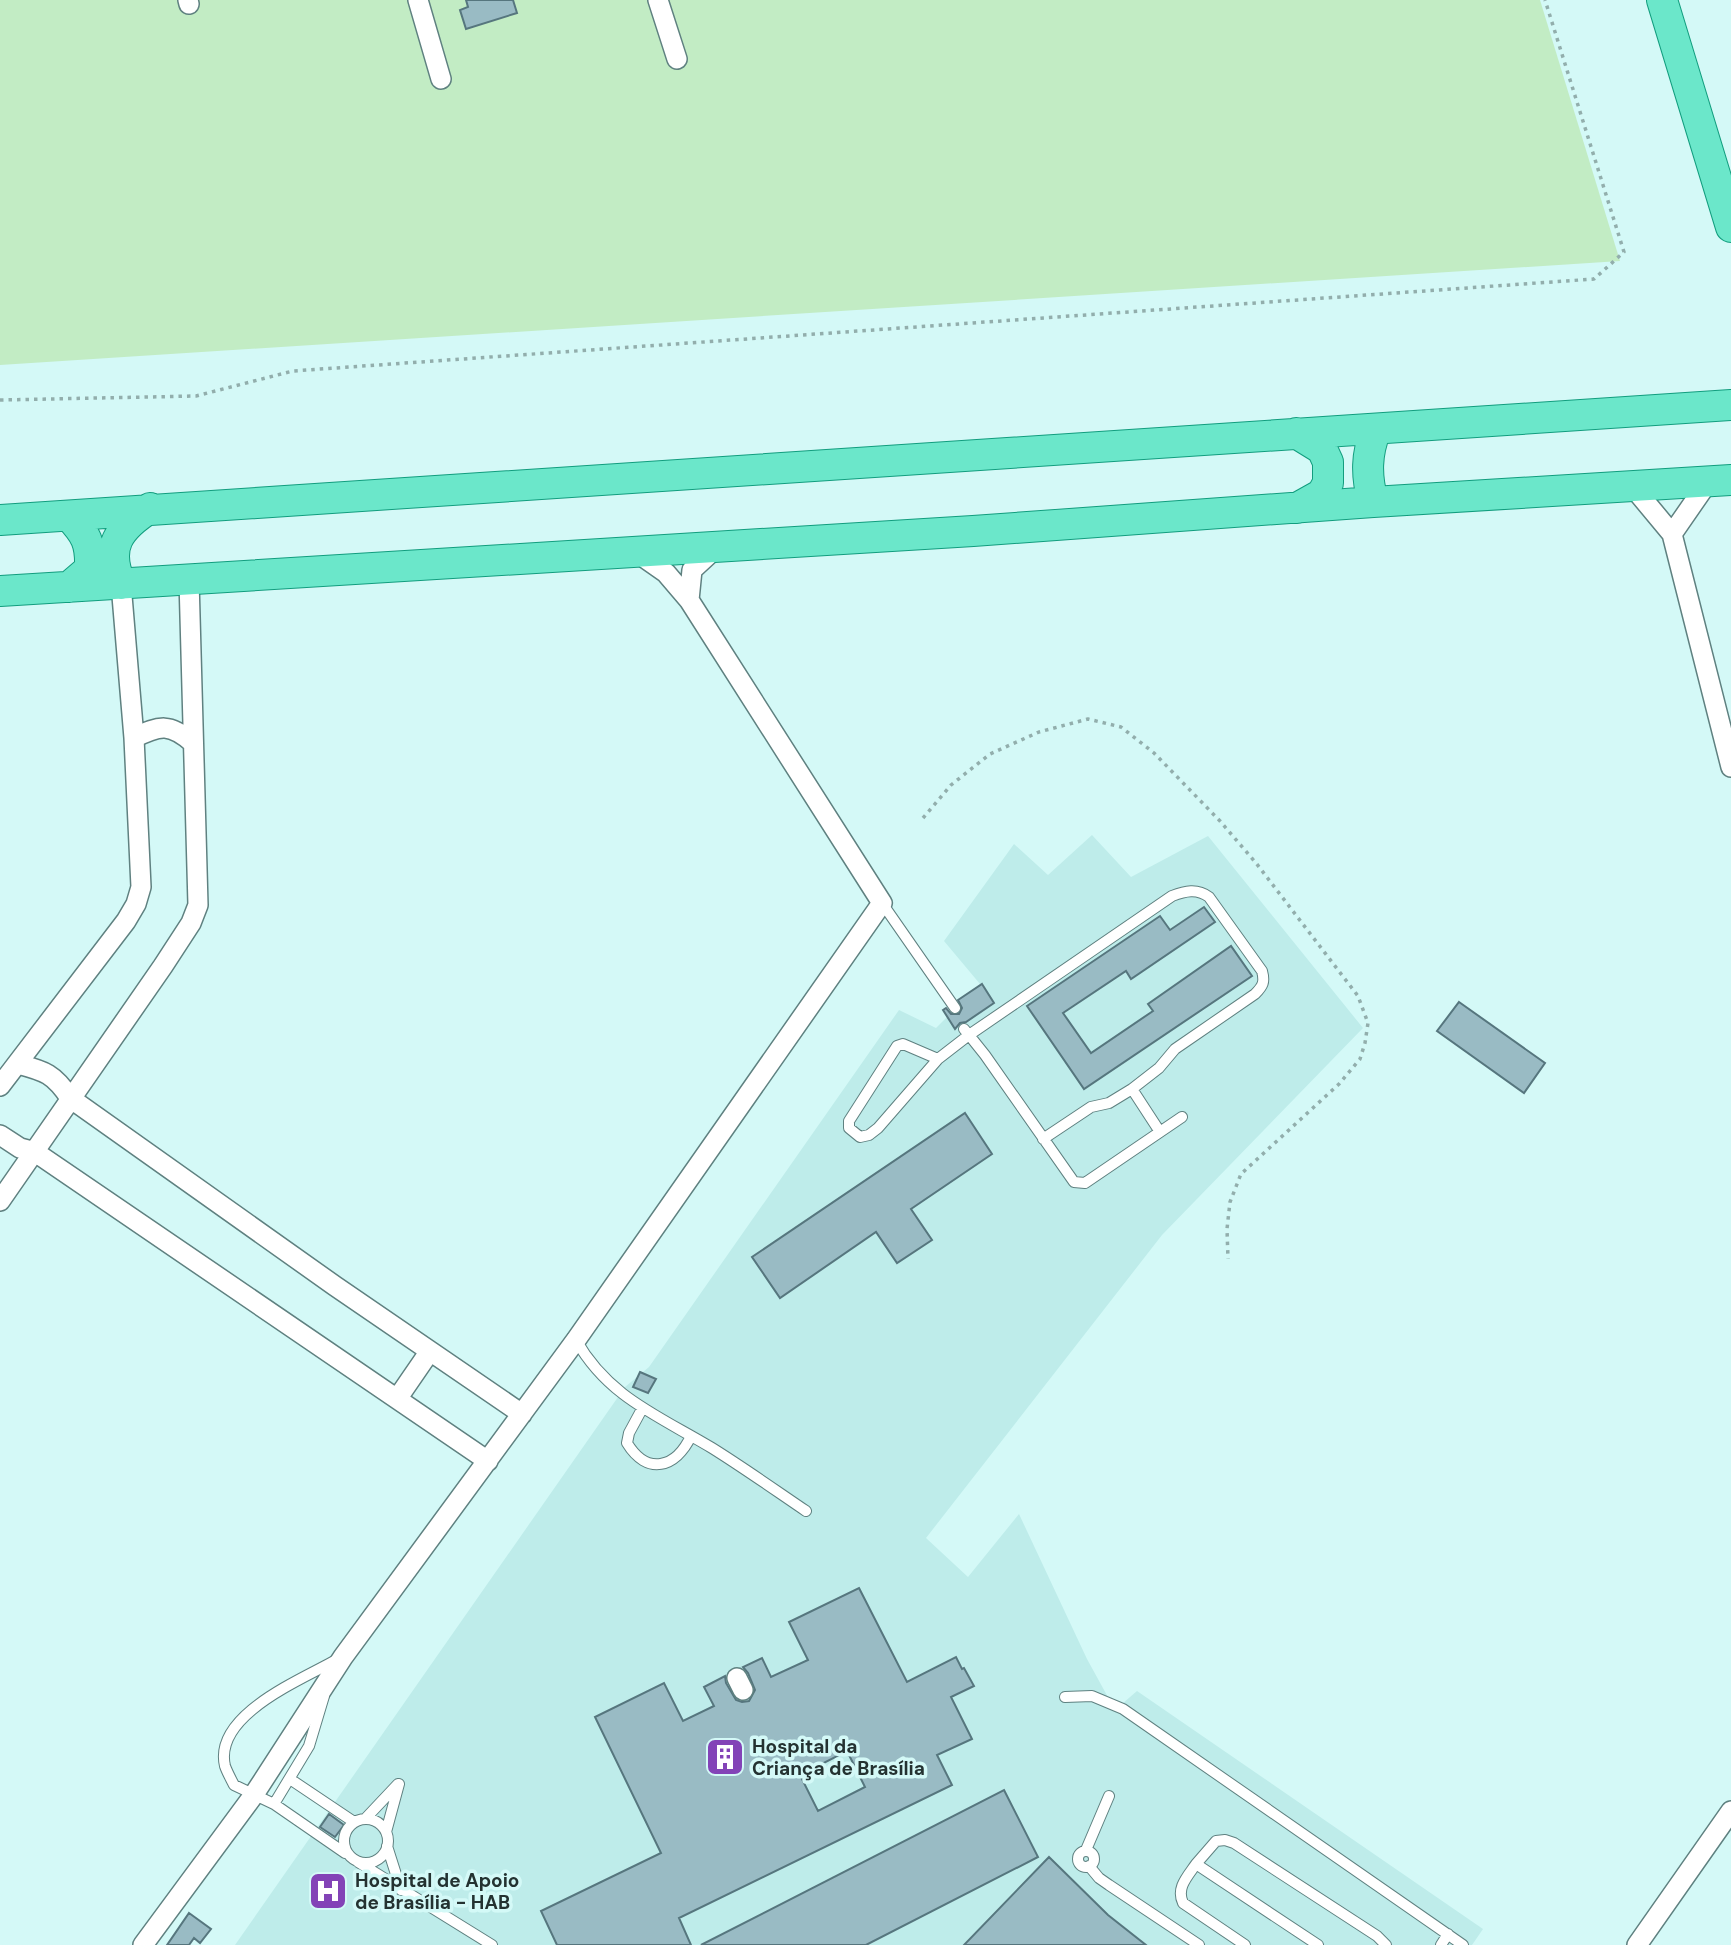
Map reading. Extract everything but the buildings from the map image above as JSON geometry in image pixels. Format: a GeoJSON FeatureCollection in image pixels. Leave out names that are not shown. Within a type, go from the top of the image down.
{"type":"FeatureCollection","features":[{"type":"Feature","properties":{"kind":"main road"},"geometry":{"type":"LineString","coordinates":[[1662,0],[1726,196],[1731,227]]}},
{"type":"Feature","properties":{"kind":"main road"},"geometry":{"type":"LineString","coordinates":[[0,520],[1376,429],[1728,402]]}},
{"type":"Feature","properties":{"kind":"main road"},"geometry":{"type":"LineString","coordinates":[[1373,502],[1367,481],[1366,463],[1376,429]]}},
{"type":"Feature","properties":{"kind":"main road"},"geometry":{"type":"LineString","coordinates":[[1296,433],[1322,449],[1328,462],[1328,483],[1322,494],[1297,508]]}},
{"type":"Feature","properties":{"kind":"main road"},"geometry":{"type":"LineString","coordinates":[[0,592],[1720,481]]}},
{"type":"Feature","properties":{"kind":"main road"},"geometry":{"type":"LineString","coordinates":[[121,584],[113,562],[120,535],[129,522],[150,509]]}},
{"type":"Feature","properties":{"kind":"main road"},"geometry":{"type":"LineString","coordinates":[[69,516],[85,532],[90,553],[90,569],[69,587]]}},
{"type":"Feature","properties":{"kind":"street"},"geometry":{"type":"LineString","coordinates":[[418,0],[441,79]]}},
{"type":"Feature","properties":{"kind":"street"},"geometry":{"type":"LineString","coordinates":[[658,0],[677,60]]}},
{"type":"Feature","properties":{"kind":"street"},"geometry":{"type":"LineString","coordinates":[[1672,534],[1720,481]]}},
{"type":"Feature","properties":{"kind":"street"},"geometry":{"type":"LineString","coordinates":[[1633,487],[1672,534],[1731,766]]}},
{"type":"Feature","properties":{"kind":"street"},"geometry":{"type":"LineString","coordinates":[[690,600],[692,570],[718,546]]}},
{"type":"Feature","properties":{"kind":"street"},"geometry":{"type":"LineString","coordinates":[[142,1945],[253,1796],[343,1657],[576,1340],[882,904],[690,600],[666,573],[636,552]]}},
{"type":"Feature","properties":{"kind":"street"},"geometry":{"type":"LineString","coordinates":[[0,1200],[163,966],[191,923],[198,905],[189,580]]}},
{"type":"Feature","properties":{"kind":"street"},"geometry":{"type":"LineString","coordinates":[[0,1086],[112,940],[136,904],[141,887],[134,738],[121,584]]}},
{"type":"Feature","properties":{"kind":"street"},"geometry":{"type":"LineString","coordinates":[[134,738],[149,730],[173,729],[179,730],[193,743]]}},
{"type":"Feature","properties":{"kind":"street"},"geometry":{"type":"LineString","coordinates":[[18,1064],[49,1073],[70,1098],[522,1414]]}},
{"type":"Feature","properties":{"kind":"street"},"geometry":{"type":"LineString","coordinates":[[0,1135],[20,1148],[35,1152],[488,1461]]}},
{"type":"Feature","properties":{"kind":"street"},"geometry":{"type":"LineString","coordinates":[[397,1399],[430,1351]]}},
{"type":"Feature","properties":{"kind":"street"},"geometry":{"type":"LineString","coordinates":[[1637,1945],[1731,1811]]}},
{"type":"Feature","properties":{"kind":"lane"},"geometry":{"type":"LineString","coordinates":[[938,1059],[903,1044],[897,1046],[849,1121],[849,1128],[860,1137],[869,1135],[938,1059],[967,1032],[1172,896],[1185,891],[1203,893],[1209,897],[1262,971],[1263,986],[1175,1049],[1159,1069],[1132,1089],[1109,1103],[1091,1107],[1043,1139]]}},
{"type":"Feature","properties":{"kind":"lane"},"geometry":{"type":"LineString","coordinates":[[882,904],[955,1008]]}},
{"type":"Feature","properties":{"kind":"lane"},"geometry":{"type":"LineString","coordinates":[[967,1032],[1066,1173],[1078,1184],[1085,1183],[1182,1117]]}},
{"type":"Feature","properties":{"kind":"lane"},"geometry":{"type":"LineString","coordinates":[[1132,1089],[1160,1132]]}},
{"type":"Feature","properties":{"kind":"lane"},"geometry":{"type":"LineString","coordinates":[[576,1340],[599,1374],[642,1409],[691,1436],[806,1511]]}},
{"type":"Feature","properties":{"kind":"lane"},"geometry":{"type":"LineString","coordinates":[[642,1409],[629,1433],[627,1443],[633,1453],[648,1463],[664,1464],[676,1459],[691,1436]]}},
{"type":"Feature","properties":{"kind":"lane"},"geometry":{"type":"LineString","coordinates":[[343,1657],[253,1707],[233,1730],[225,1746],[225,1765],[234,1786],[274,1804],[401,1890],[492,1945]]}},
{"type":"Feature","properties":{"kind":"lane"},"geometry":{"type":"LineString","coordinates":[[274,1804],[309,1746],[327,1681]]}},
{"type":"Feature","properties":{"kind":"lane"},"geometry":{"type":"LineString","coordinates":[[1065,1696],[1092,1696],[1123,1709],[1463,1945]]}},
{"type":"Feature","properties":{"kind":"lane"},"geometry":{"type":"LineString","coordinates":[[289,1779],[354,1822]]}},
{"type":"Feature","properties":{"kind":"lane"},"geometry":{"type":"LineString","coordinates":[[365,1819],[399,1784],[386,1832],[387,1846],[401,1890]]}},
{"type":"Feature","properties":{"kind":"lane"},"geometry":{"type":"LineString","coordinates":[[1109,1796],[1086,1850],[1079,1854],[1078,1862],[1089,1866],[1099,1878],[1199,1945]]}},
{"type":"Feature","properties":{"kind":"lane"},"geometry":{"type":"LineString","coordinates":[[348,1855],[344,1847],[344,1837],[347,1828],[354,1822],[374,1820],[386,1832]]}},
{"type":"Feature","properties":{"kind":"lane"},"geometry":{"type":"LineString","coordinates":[[1245,1945],[1183,1903],[1179,1894],[1181,1886],[1196,1864],[1216,1841],[1234,1843],[1377,1936],[1386,1945]]}},
{"type":"Feature","properties":{"kind":"lane"},"geometry":{"type":"LineString","coordinates":[[358,1862],[376,1861],[387,1846]]}},
{"type":"Feature","properties":{"kind":"lane"},"geometry":{"type":"LineString","coordinates":[[1196,1864],[1318,1945]]}},
{"type":"Feature","properties":{"kind":"lane"},"geometry":{"type":"LineString","coordinates":[[1441,1945],[1448,1934]]}},
{"type":"Feature","properties":{"kind":"path"},"geometry":{"type":"LineString","coordinates":[[0,400],[196,396],[293,371],[1594,279],[1624,252],[1545,0]]}},
{"type":"Feature","properties":{"kind":"path"},"geometry":{"type":"LineString","coordinates":[[923,818],[951,785],[990,754],[1039,732],[1088,719],[1121,727],[1154,753],[1220,821],[1256,863],[1358,996],[1368,1023],[1360,1059],[1339,1084],[1241,1174],[1230,1202],[1228,1259]]}},
{"type":"Feature","properties":{"kind":"shaded area"},"geometry":{"type":"Polygon","coordinates":[[[1092,835],[1131,877],[1208,836],[1363,1028],[1162,1235],[926,1538],[968,1577],[1019,1514],[1087,1659],[1115,1710],[1137,1691],[1483,1929],[1472,1945],[235,1945],[625,1387],[649,1367],[899,1010],[936,1028],[980,984],[944,941],[1014,844],[1048,875],[1092,835]]]}},
{"type":"Feature","properties":{"kind":"green space"},"geometry":{"type":"Polygon","coordinates":[[[0,0],[1540,0],[1620,261],[0,365],[0,0]]]}},
{"type":"Feature","properties":{"kind":"place","name":"Hospital da Criança de Brasília"},"geometry":{"type":"Point","coordinates":[725,1757]}},
{"type":"Feature","properties":{"kind":"place","name":"Hospital de Apoio de Brasília - HAB"},"geometry":{"type":"Point","coordinates":[328,1891]}}]}
